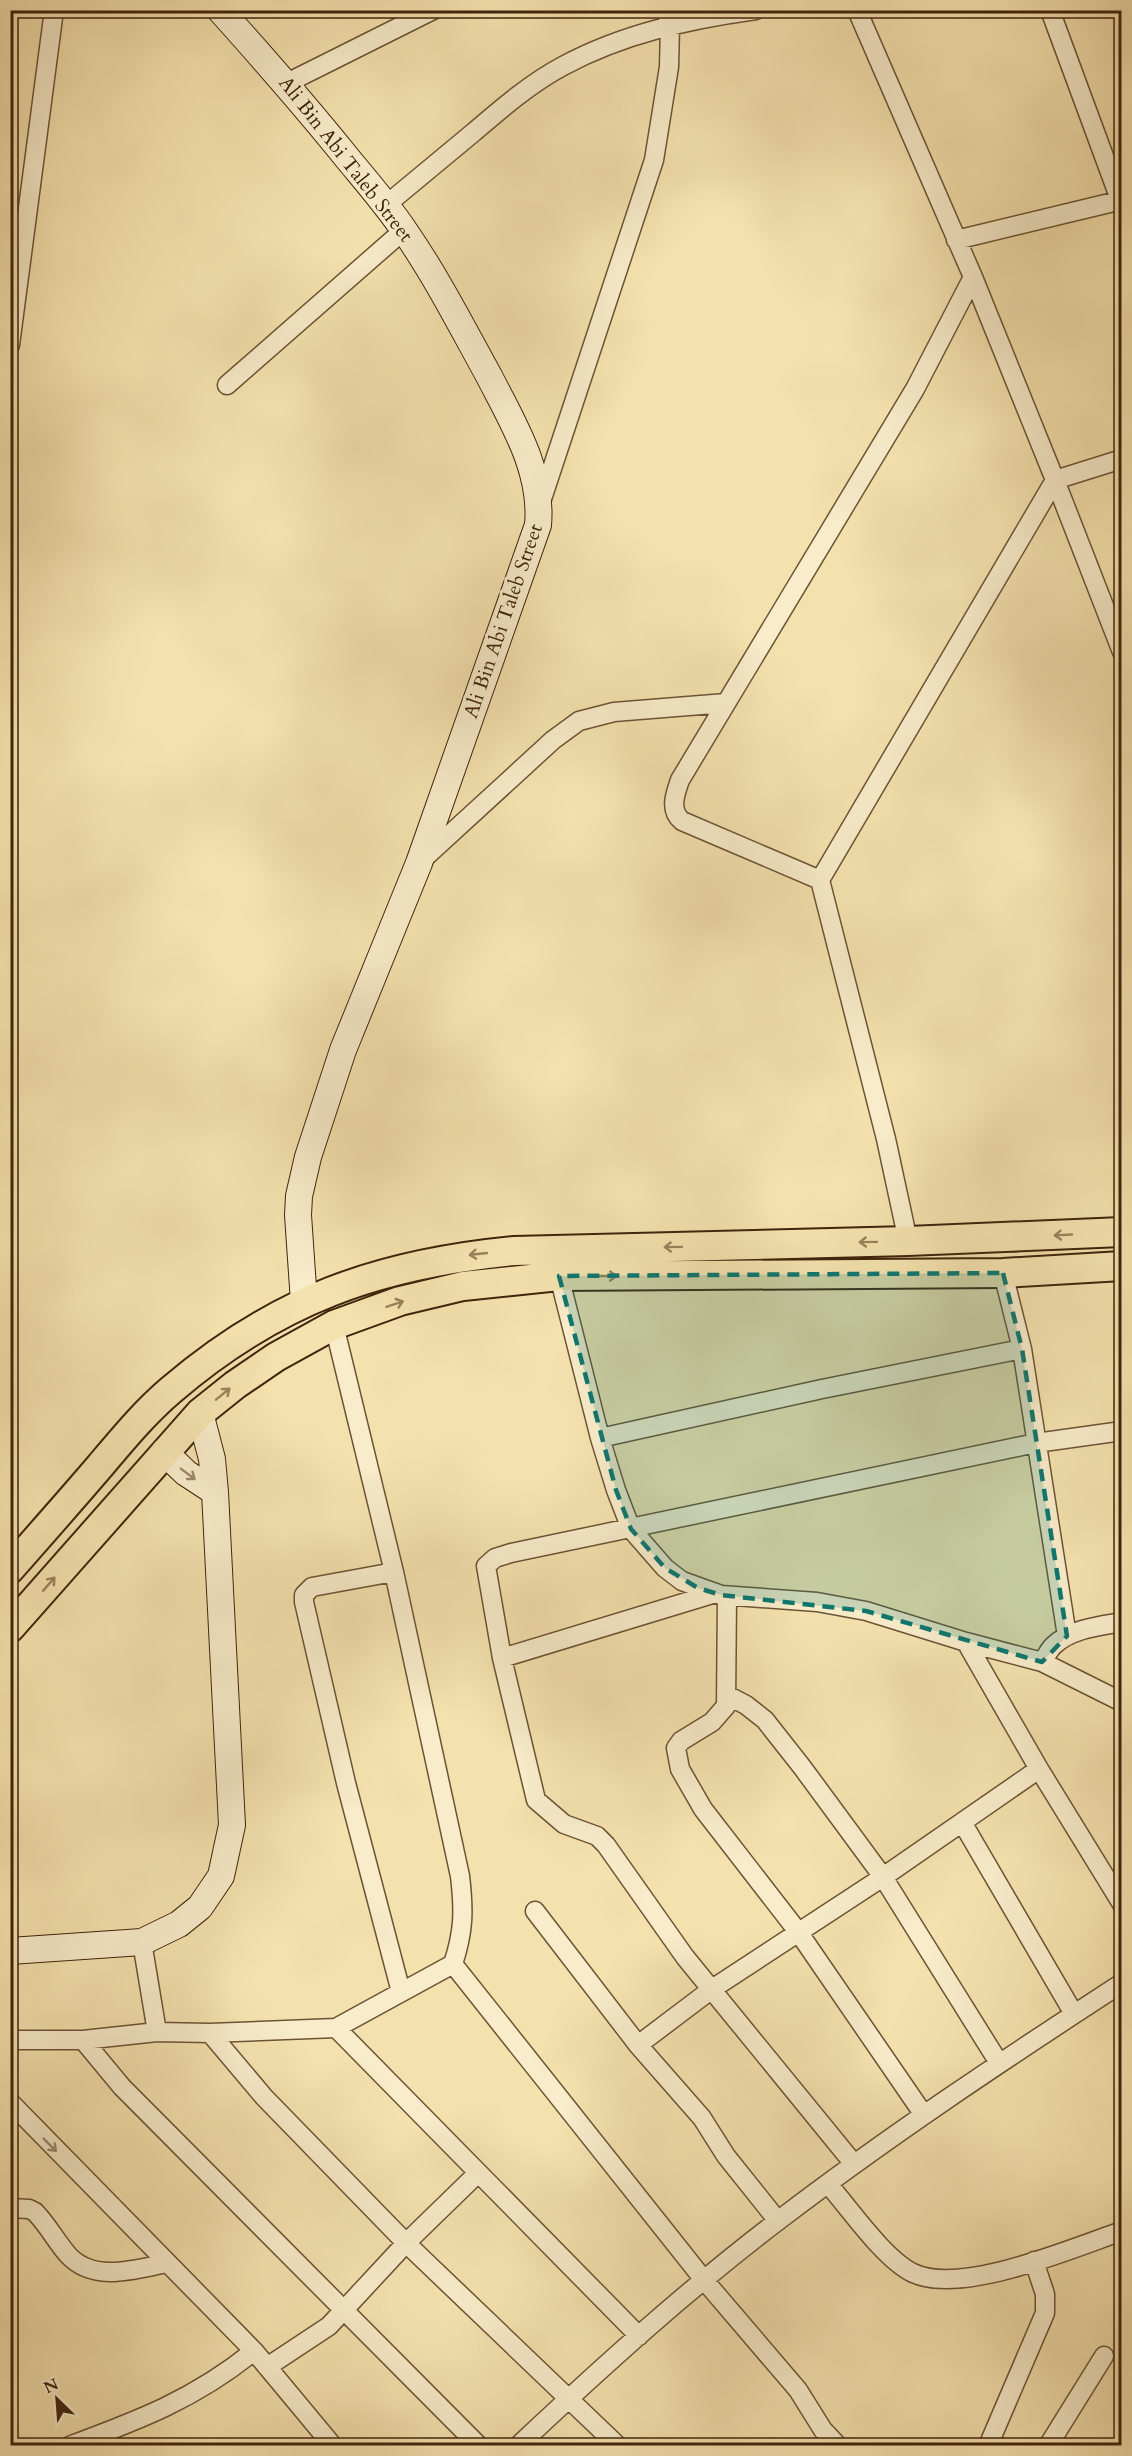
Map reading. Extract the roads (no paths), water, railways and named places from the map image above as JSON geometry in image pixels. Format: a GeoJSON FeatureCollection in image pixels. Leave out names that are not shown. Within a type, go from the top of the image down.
{"type":"FeatureCollection","features":[{"type":"Feature","properties":{"kind":"main road"},"geometry":{"type":"LineString","coordinates":[[10,1569],[135,1425],[170,1391],[220,1351],[260,1326],[304,1302],[354,1281],[460,1256],[514,1251],[908,1241],[1122,1232]]}},
{"type":"Feature","properties":{"kind":"main road"},"geometry":{"type":"LineString","coordinates":[[10,1628],[200,1413],[276,1357],[334,1325],[400,1301],[463,1286],[559,1276],[1003,1273],[1122,1266]]}},
{"type":"Feature","properties":{"kind":"street"},"geometry":{"type":"LineString","coordinates":[[10,345],[54,10]]}},
{"type":"Feature","properties":{"kind":"street","name":"Ali Bin Abi Taleb Street"},"geometry":{"type":"LineString","coordinates":[[219,10],[287,84],[404,230],[464,330],[509,415],[532,468],[540,507],[538,525],[419,863],[343,1050],[308,1157],[299,1196],[298,1215],[304,1302]]}},
{"type":"Feature","properties":{"kind":"street"},"geometry":{"type":"LineString","coordinates":[[287,84],[433,10]]}},
{"type":"Feature","properties":{"kind":"street"},"geometry":{"type":"LineString","coordinates":[[386,205],[501,109],[561,67],[668,18],[756,10]]}},
{"type":"Feature","properties":{"kind":"street"},"geometry":{"type":"LineString","coordinates":[[857,10],[973,277],[1122,652]]}},
{"type":"Feature","properties":{"kind":"street"},"geometry":{"type":"LineString","coordinates":[[956,240],[1121,202],[1050,10]]}},
{"type":"Feature","properties":{"kind":"street"},"geometry":{"type":"LineString","coordinates":[[540,507],[654,160],[669,67],[668,18]]}},
{"type":"Feature","properties":{"kind":"street"},"geometry":{"type":"LineString","coordinates":[[227,385],[404,230]]}},
{"type":"Feature","properties":{"kind":"street"},"geometry":{"type":"LineString","coordinates":[[820,880],[692,826],[677,817],[674,808],[675,796],[680,780],[915,389],[973,277]]}},
{"type":"Feature","properties":{"kind":"street"},"geometry":{"type":"LineString","coordinates":[[908,1241],[886,1139],[820,880],[1055,480],[1122,459]]}},
{"type":"Feature","properties":{"kind":"street"},"geometry":{"type":"LineString","coordinates":[[419,863],[553,740],[579,722],[614,712],[726,703]]}},
{"type":"Feature","properties":{"kind":"street"},"geometry":{"type":"LineString","coordinates":[[1003,1273],[1022,1349],[1067,1636]]}},
{"type":"Feature","properties":{"kind":"street"},"geometry":{"type":"LineString","coordinates":[[559,1276],[600,1438],[616,1490],[632,1529],[665,1568],[682,1581],[722,1594],[817,1602],[866,1611],[966,1642],[1042,1662],[1122,1702]]}},
{"type":"Feature","properties":{"kind":"street"},"geometry":{"type":"LineString","coordinates":[[10,2040],[83,2040],[157,2032],[210,2033],[336,2028],[453,1964],[463,1929],[464,1908],[460,1876],[394,1572],[334,1325]]}},
{"type":"Feature","properties":{"kind":"street"},"geometry":{"type":"LineString","coordinates":[[600,1438],[822,1389],[1022,1349]]}},
{"type":"Feature","properties":{"kind":"street"},"geometry":{"type":"LineString","coordinates":[[10,1951],[142,1942],[179,1924],[200,1907],[220,1876],[232,1825],[215,1492],[212,1459],[200,1413]]}},
{"type":"Feature","properties":{"kind":"street"},"geometry":{"type":"LineString","coordinates":[[854,2164],[667,1933],[606,1845],[597,1836],[564,1824],[536,1800],[502,1658],[486,1566],[489,1561],[511,1553],[1036,1443],[1122,1431]]}},
{"type":"Feature","properties":{"kind":"street"},"geometry":{"type":"LineString","coordinates":[[164,1452],[186,1473],[215,1492]]}},
{"type":"Feature","properties":{"kind":"street"},"geometry":{"type":"LineString","coordinates":[[394,1572],[312,1587],[304,1595],[304,1602],[346,1783],[401,1992]]}},
{"type":"Feature","properties":{"kind":"street"},"geometry":{"type":"LineString","coordinates":[[502,1658],[722,1594]]}},
{"type":"Feature","properties":{"kind":"street"},"geometry":{"type":"LineString","coordinates":[[722,1594],[726,1706],[721,1715],[681,1741],[676,1749],[680,1769],[703,1809],[800,1933],[924,2115]]}},
{"type":"Feature","properties":{"kind":"street"},"geometry":{"type":"LineString","coordinates":[[1042,1662],[1053,1646],[1067,1636],[1097,1626],[1122,1622]]}},
{"type":"Feature","properties":{"kind":"street"},"geometry":{"type":"LineString","coordinates":[[966,1642],[1039,1769],[1122,1904]]}},
{"type":"Feature","properties":{"kind":"street"},"geometry":{"type":"LineString","coordinates":[[727,1695],[765,1720],[802,1767],[883,1877],[999,2063]]}},
{"type":"Feature","properties":{"kind":"street"},"geometry":{"type":"LineString","coordinates":[[638,2045],[712,1989],[800,1933],[1039,1769]]}},
{"type":"Feature","properties":{"kind":"street"},"geometry":{"type":"LineString","coordinates":[[962,1822],[1074,2014]]}},
{"type":"Feature","properties":{"kind":"street"},"geometry":{"type":"LineString","coordinates":[[535,1911],[638,2045],[702,2118],[726,2156],[778,2221]]}},
{"type":"Feature","properties":{"kind":"street"},"geometry":{"type":"LineString","coordinates":[[142,1942],[157,2032]]}},
{"type":"Feature","properties":{"kind":"street"},"geometry":{"type":"LineString","coordinates":[[453,1964],[704,2280],[798,2390],[823,2430],[838,2445]]}},
{"type":"Feature","properties":{"kind":"street"},"geometry":{"type":"LineString","coordinates":[[518,2445],[568,2398],[704,2280],[778,2221],[854,2164],[999,2063],[1122,1983]]}},
{"type":"Feature","properties":{"kind":"street"},"geometry":{"type":"LineString","coordinates":[[336,2028],[639,2336]]}},
{"type":"Feature","properties":{"kind":"street"},"geometry":{"type":"LineString","coordinates":[[210,2033],[264,2097],[406,2243],[618,2445]]}},
{"type":"Feature","properties":{"kind":"street"},"geometry":{"type":"LineString","coordinates":[[83,2040],[122,2087],[479,2445]]}},
{"type":"Feature","properties":{"kind":"street"},"geometry":{"type":"LineString","coordinates":[[10,2102],[254,2351],[333,2445]]}},
{"type":"Feature","properties":{"kind":"street"},"geometry":{"type":"LineString","coordinates":[[267,2367],[317,2335],[345,2310],[406,2243],[478,2173]]}},
{"type":"Feature","properties":{"kind":"street"},"geometry":{"type":"LineString","coordinates":[[828,2184],[892,2259],[914,2274],[934,2279],[969,2278],[994,2274],[1122,2231]]}},
{"type":"Feature","properties":{"kind":"street"},"geometry":{"type":"LineString","coordinates":[[10,2208],[29,2209],[35,2212],[69,2256],[85,2267],[107,2272],[167,2263]]}},
{"type":"Feature","properties":{"kind":"street"},"geometry":{"type":"LineString","coordinates":[[988,2445],[1045,2313],[1045,2294],[1034,2261]]}},
{"type":"Feature","properties":{"kind":"street"},"geometry":{"type":"LineString","coordinates":[[69,2445],[145,2417],[184,2399],[213,2382],[254,2351]]}},
{"type":"Feature","properties":{"kind":"street"},"geometry":{"type":"LineString","coordinates":[[1047,2445],[1104,2356]]}}]}
